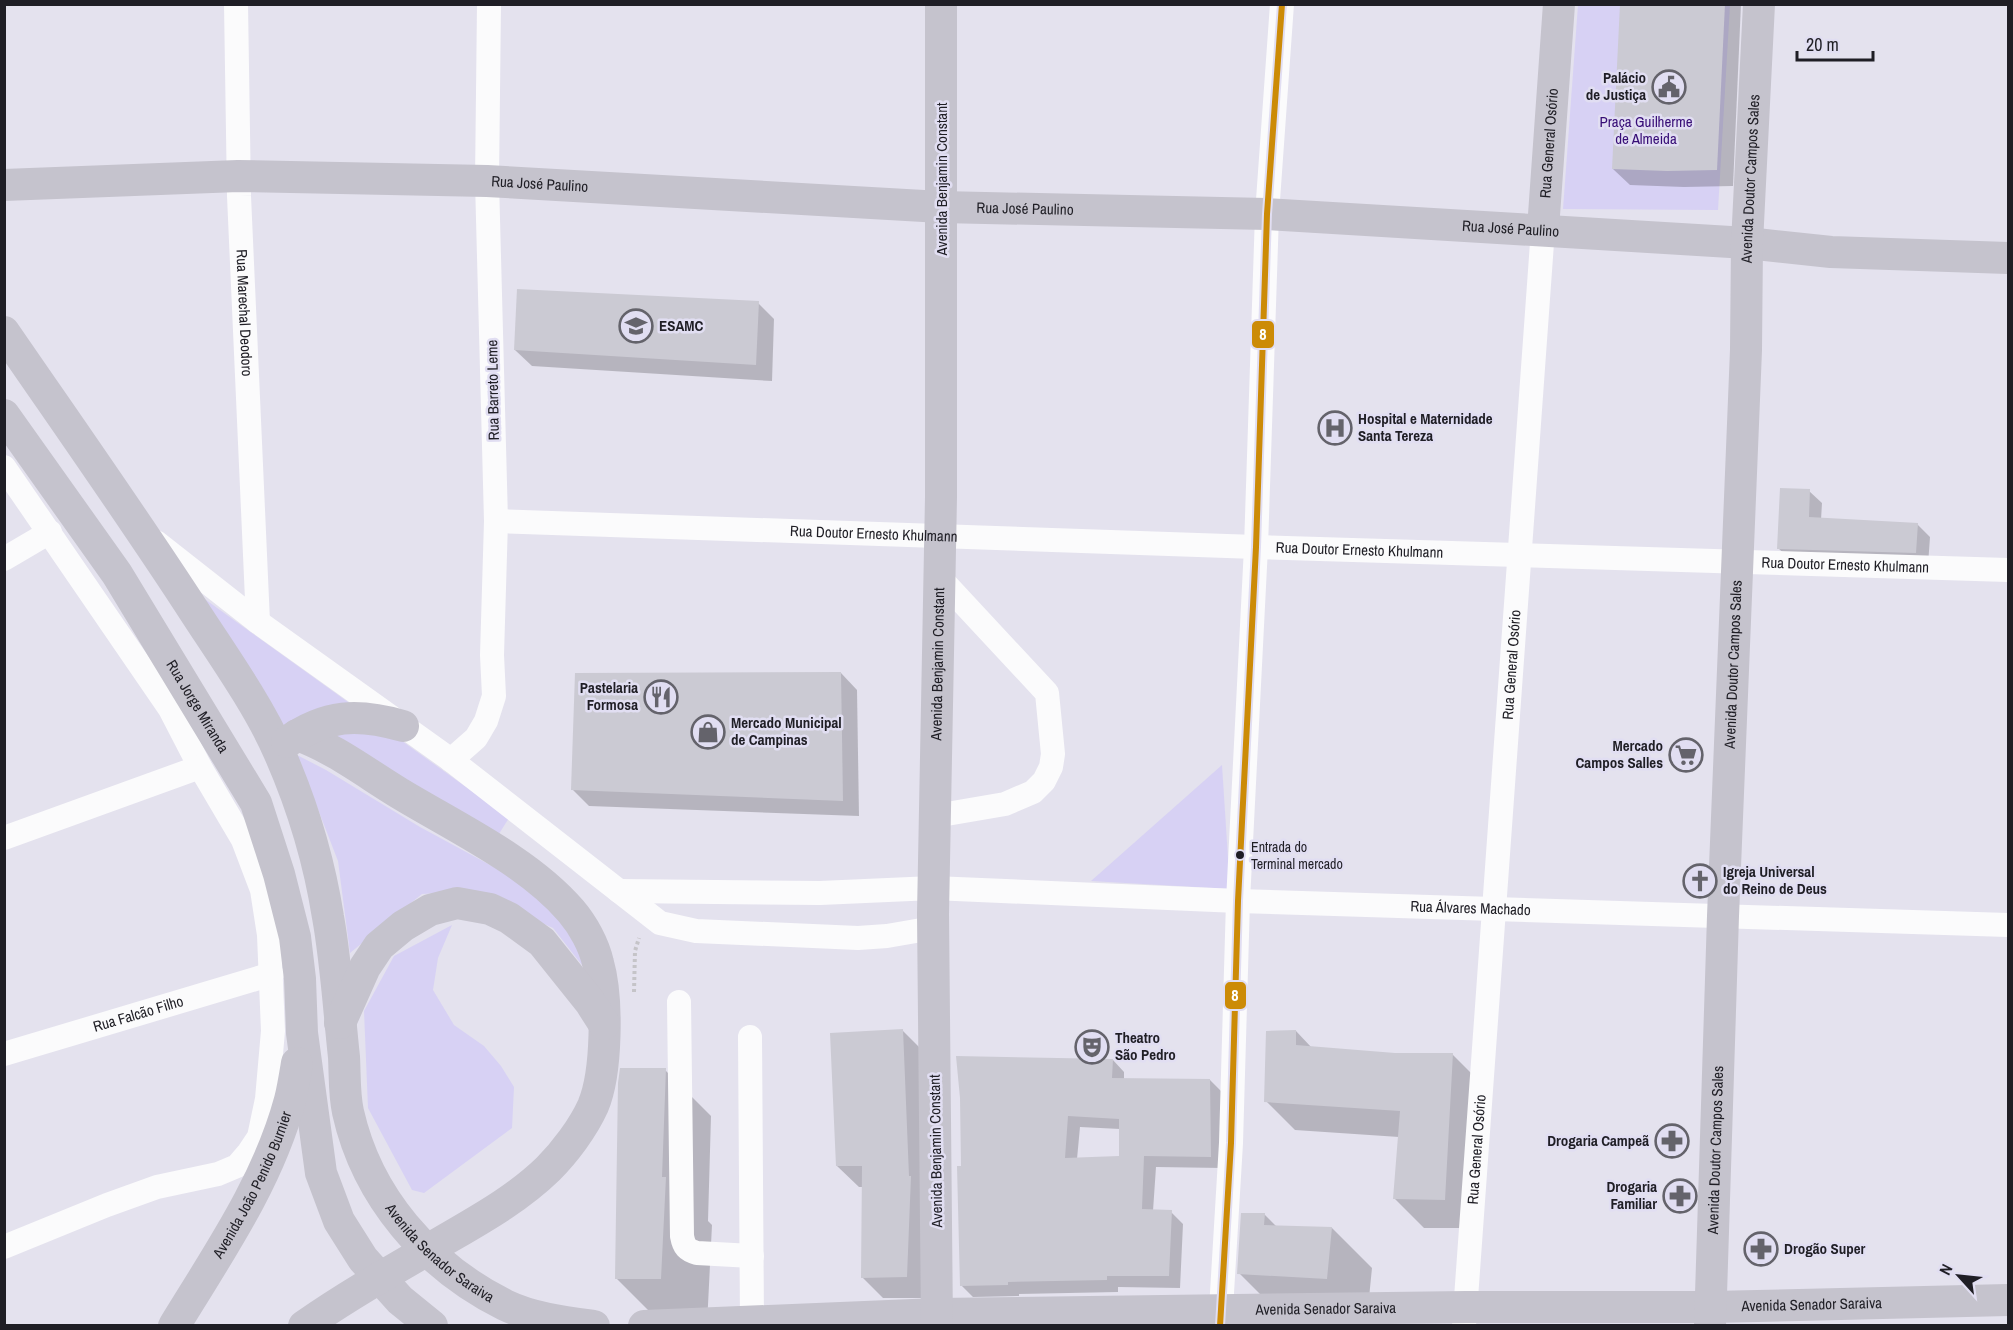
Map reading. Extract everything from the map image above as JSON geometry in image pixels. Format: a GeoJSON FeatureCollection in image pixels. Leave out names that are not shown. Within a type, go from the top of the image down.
{"type":"FeatureCollection","features":[{"type":"Feature","properties":{"kind":"main road","name":"Avenida Benjamin Constant"},"geometry":{"type":"LineString","coordinates":[[937,1320],[933,888],[940,578],[941,4]]}},
{"type":"Feature","properties":{"kind":"main road","name":"Rua General Osório"},"geometry":{"type":"LineString","coordinates":[[1543,229],[1558,4]]}},
{"type":"Feature","properties":{"kind":"main road","name":"Avenida Doutor Campos Sales"},"geometry":{"type":"LineString","coordinates":[[1711,1316],[1723,916],[1746,350],[1747,243],[1759,4]]}},
{"type":"Feature","properties":{"kind":"main road","name":"Rua José Paulino"},"geometry":{"type":"LineString","coordinates":[[4,184],[238,176],[488,181],[941,207],[1267,214],[1543,229],[1747,243],[1831,252],[2008,258]]}},
{"type":"Feature","properties":{"kind":"main road"},"geometry":{"type":"LineString","coordinates":[[4,332],[142,531],[251,702],[287,742],[328,918],[340,1024]]}},
{"type":"Feature","properties":{"kind":"main road","name":"Rua Jorge Miranda"},"geometry":{"type":"LineString","coordinates":[[4,415],[117,574],[256,803],[279,874],[295,937],[300,980],[302,1033]]}},
{"type":"Feature","properties":{"kind":"main road"},"geometry":{"type":"LineString","coordinates":[[256,803],[267,765],[287,742],[322,723],[349,717],[376,718],[403,726]]}},
{"type":"Feature","properties":{"kind":"main road"},"geometry":{"type":"LineString","coordinates":[[287,742],[328,748],[500,853],[551,892],[571,912],[587,935],[598,963],[606,1028],[601,1078],[593,1106],[578,1132],[549,1168],[504,1206],[342,1299],[304,1326]]}},
{"type":"Feature","properties":{"kind":"main road"},"geometry":{"type":"LineString","coordinates":[[340,1024],[365,967],[379,946],[403,926],[430,910],[458,903],[490,909],[509,918],[542,942],[590,1002],[606,1028]]}},
{"type":"Feature","properties":{"kind":"main road","name":"Avenida Senador Saraiva"},"geometry":{"type":"LineString","coordinates":[[340,1024],[348,1111],[367,1170],[387,1204],[414,1238],[456,1275],[506,1305],[554,1321],[594,1326]]}},
{"type":"Feature","properties":{"kind":"main road"},"geometry":{"type":"LineString","coordinates":[[302,1033],[321,1173],[339,1221],[363,1259],[400,1300],[432,1326]]}},
{"type":"Feature","properties":{"kind":"main road","name":"Avenida João Penido Burnier"},"geometry":{"type":"LineString","coordinates":[[174,1326],[235,1227],[268,1161],[290,1099],[302,1033]]}},
{"type":"Feature","properties":{"kind":"main road","name":"Avenida Senador Saraiva"},"geometry":{"type":"LineString","coordinates":[[644,1326],[752,1321],[1711,1316],[2008,1300]]}},
{"type":"Feature","properties":{"kind":"street","name":"Rua Marechal Deodoro"},"geometry":{"type":"LineString","coordinates":[[236,4],[238,176],[258,622]]}},
{"type":"Feature","properties":{"kind":"street","name":"Rua Barreto Leme"},"geometry":{"type":"LineString","coordinates":[[451,760],[476,738],[486,721],[494,696],[492,655],[496,521],[488,181],[489,4]]}},
{"type":"Feature","properties":{"kind":"street"},"geometry":{"type":"LineString","coordinates":[[1220,1318],[1232,1143],[1238,901],[1256,547],[1267,214],[1282,4]]}},
{"type":"Feature","properties":{"kind":"street","name":"Rua General Osório"},"geometry":{"type":"LineString","coordinates":[[1465,1316],[1543,229]]}},
{"type":"Feature","properties":{"kind":"street","name":"Rua Jorge Miranda"},"geometry":{"type":"LineString","coordinates":[[4,467],[170,709],[200,767],[243,840],[262,890],[272,974],[273,1031],[267,1099],[259,1137],[237,1166],[218,1174],[157,1187],[4,1247]]}},
{"type":"Feature","properties":{"kind":"street","name":"Rua Doutor Ernesto Khulmann"},"geometry":{"type":"LineString","coordinates":[[496,521],[2008,570]]}},
{"type":"Feature","properties":{"kind":"street"},"geometry":{"type":"LineString","coordinates":[[142,531],[258,622],[451,760],[660,923],[696,931],[858,938],[887,936],[933,928]]}},
{"type":"Feature","properties":{"kind":"street"},"geometry":{"type":"LineString","coordinates":[[4,559],[50,532]]}},
{"type":"Feature","properties":{"kind":"street"},"geometry":{"type":"LineString","coordinates":[[935,816],[1005,804],[1033,792],[1044,781],[1051,767],[1053,754],[1047,693],[940,578]]}},
{"type":"Feature","properties":{"kind":"street"},"geometry":{"type":"LineString","coordinates":[[4,838],[200,767]]}},
{"type":"Feature","properties":{"kind":"street","name":"Rua Álvares Machado"},"geometry":{"type":"LineString","coordinates":[[619,891],[820,893],[933,888],[1238,901],[2008,925]]}},
{"type":"Feature","properties":{"kind":"street","name":"Rua Falcão Filho"},"geometry":{"type":"LineString","coordinates":[[4,1054],[272,974]]}},
{"type":"Feature","properties":{"kind":"street"},"geometry":{"type":"LineString","coordinates":[[679,1002],[684,1245],[689,1251],[697,1253],[752,1256]]}},
{"type":"Feature","properties":{"kind":"street"},"geometry":{"type":"LineString","coordinates":[[750,1037],[752,1321]]}},
{"type":"Feature","properties":{"kind":"green space","name":"Praça Guilherme de Almeida"},"geometry":{"type":"Polygon","coordinates":[[[1578,5],[1730,5],[1718,210],[1563,209],[1578,5]]]}},
{"type":"Feature","properties":{"kind":"green space"},"geometry":{"type":"Polygon","coordinates":[[[195,592],[509,818],[497,837],[283,729],[195,592]]]}},
{"type":"Feature","properties":{"kind":"green space"},"geometry":{"type":"Polygon","coordinates":[[[297,755],[420,827],[516,879],[572,931],[589,974],[553,928],[471,891],[422,894],[350,953],[338,861],[297,755]]]}},
{"type":"Feature","properties":{"kind":"green space"},"geometry":{"type":"Polygon","coordinates":[[[1222,765],[1230,889],[1091,881],[1222,765]]]}},
{"type":"Feature","properties":{"kind":"green space"},"geometry":{"type":"Polygon","coordinates":[[[452,925],[438,958],[433,990],[454,1025],[484,1046],[501,1066],[514,1087],[512,1128],[424,1193],[412,1190],[368,1108],[364,1011],[394,956],[452,925]]]}},
{"type":"Feature","properties":{"kind":"building","name":"Palácio de Justiça"},"geometry":{"type":"Polygon","coordinates":[[[1620,4],[1725,4],[1717,170],[1612,169],[1620,4]]]}},
{"type":"Feature","properties":{"kind":"building","name":"ESAMC"},"geometry":{"type":"Polygon","coordinates":[[[517,289],[759,301],[756,365],[514,350],[517,289]]]}},
{"type":"Feature","properties":{"kind":"building"},"geometry":{"type":"Polygon","coordinates":[[[1780,488],[1810,489],[1809,517],[1918,523],[1916,553],[1777,549],[1780,488]]]}},
{"type":"Feature","properties":{"kind":"building","name":"Mercado Municipal de Campinas"},"geometry":{"type":"Polygon","coordinates":[[[841,672],[843,801],[571,790],[575,673],[841,672]]]}},
{"type":"Feature","properties":{"kind":"building"},"geometry":{"type":"Polygon","coordinates":[[[903,1029],[909,1176],[911,1176],[907,1277],[861,1278],[862,1166],[836,1166],[830,1033],[903,1029]]]}},
{"type":"Feature","properties":{"kind":"building"},"geometry":{"type":"Polygon","coordinates":[[[1296,1030],[1296,1045],[1395,1053],[1453,1053],[1445,1200],[1393,1199],[1400,1111],[1264,1102],[1266,1031],[1296,1030]]]}},
{"type":"Feature","properties":{"kind":"building"},"geometry":{"type":"Polygon","coordinates":[[[956,1056],[1113,1059],[1112,1078],[1210,1079],[1211,1157],[1144,1156],[1142,1209],[1172,1210],[1169,1276],[1107,1276],[1107,1280],[1008,1282],[1008,1285],[960,1286],[957,1166],[961,1166],[960,1098],[956,1056]],[[1068,1116],[1065,1158],[1119,1156],[1119,1119],[1068,1116]]]}},
{"type":"Feature","properties":{"kind":"building"},"geometry":{"type":"Polygon","coordinates":[[[620,1068],[666,1068],[662,1177],[666,1177],[661,1279],[615,1279],[620,1068]]]}},
{"type":"Feature","properties":{"kind":"building"},"geometry":{"type":"Polygon","coordinates":[[[1241,1213],[1265,1213],[1264,1225],[1332,1227],[1327,1279],[1237,1274],[1241,1213]]]}},
{"type":"Feature","properties":{"kind":"transit line","name":"8"},"geometry":{"type":"LineString","coordinates":[[1220,1326],[1231,1143],[1238,901],[1256,547],[1267,214],[1282,4]]}},
{"type":"Feature","properties":{"kind":"place","name":"Palácio de Justiça"},"geometry":{"type":"Point","coordinates":[1669,87]}},
{"type":"Feature","properties":{"kind":"place","name":"ESAMC"},"geometry":{"type":"Point","coordinates":[636,326]}},
{"type":"Feature","properties":{"kind":"place","name":"Hospital e Maternidade Santa Tereza"},"geometry":{"type":"Point","coordinates":[1335,428]}},
{"type":"Feature","properties":{"kind":"place","name":"Pastelaria Formosa"},"geometry":{"type":"Point","coordinates":[661,697]}},
{"type":"Feature","properties":{"kind":"place","name":"Mercado Municipal de Campinas"},"geometry":{"type":"Point","coordinates":[708,732]}},
{"type":"Feature","properties":{"kind":"place","name":"Mercado Campos Salles"},"geometry":{"type":"Point","coordinates":[1686,755]}},
{"type":"Feature","properties":{"kind":"place","name":"Entrada do Terminal mercado"},"geometry":{"type":"Point","coordinates":[1240,855]}},
{"type":"Feature","properties":{"kind":"place","name":"Igreja Universal do Reino de Deus"},"geometry":{"type":"Point","coordinates":[1700,881]}},
{"type":"Feature","properties":{"kind":"place","name":"Theatro São Pedro"},"geometry":{"type":"Point","coordinates":[1092,1047]}},
{"type":"Feature","properties":{"kind":"place","name":"Drogaria Campeã"},"geometry":{"type":"Point","coordinates":[1672,1141]}},
{"type":"Feature","properties":{"kind":"place","name":"Drogaria Familiar"},"geometry":{"type":"Point","coordinates":[1680,1196]}},
{"type":"Feature","properties":{"kind":"place","name":"Drogão Super"},"geometry":{"type":"Point","coordinates":[1761,1249]}}]}
